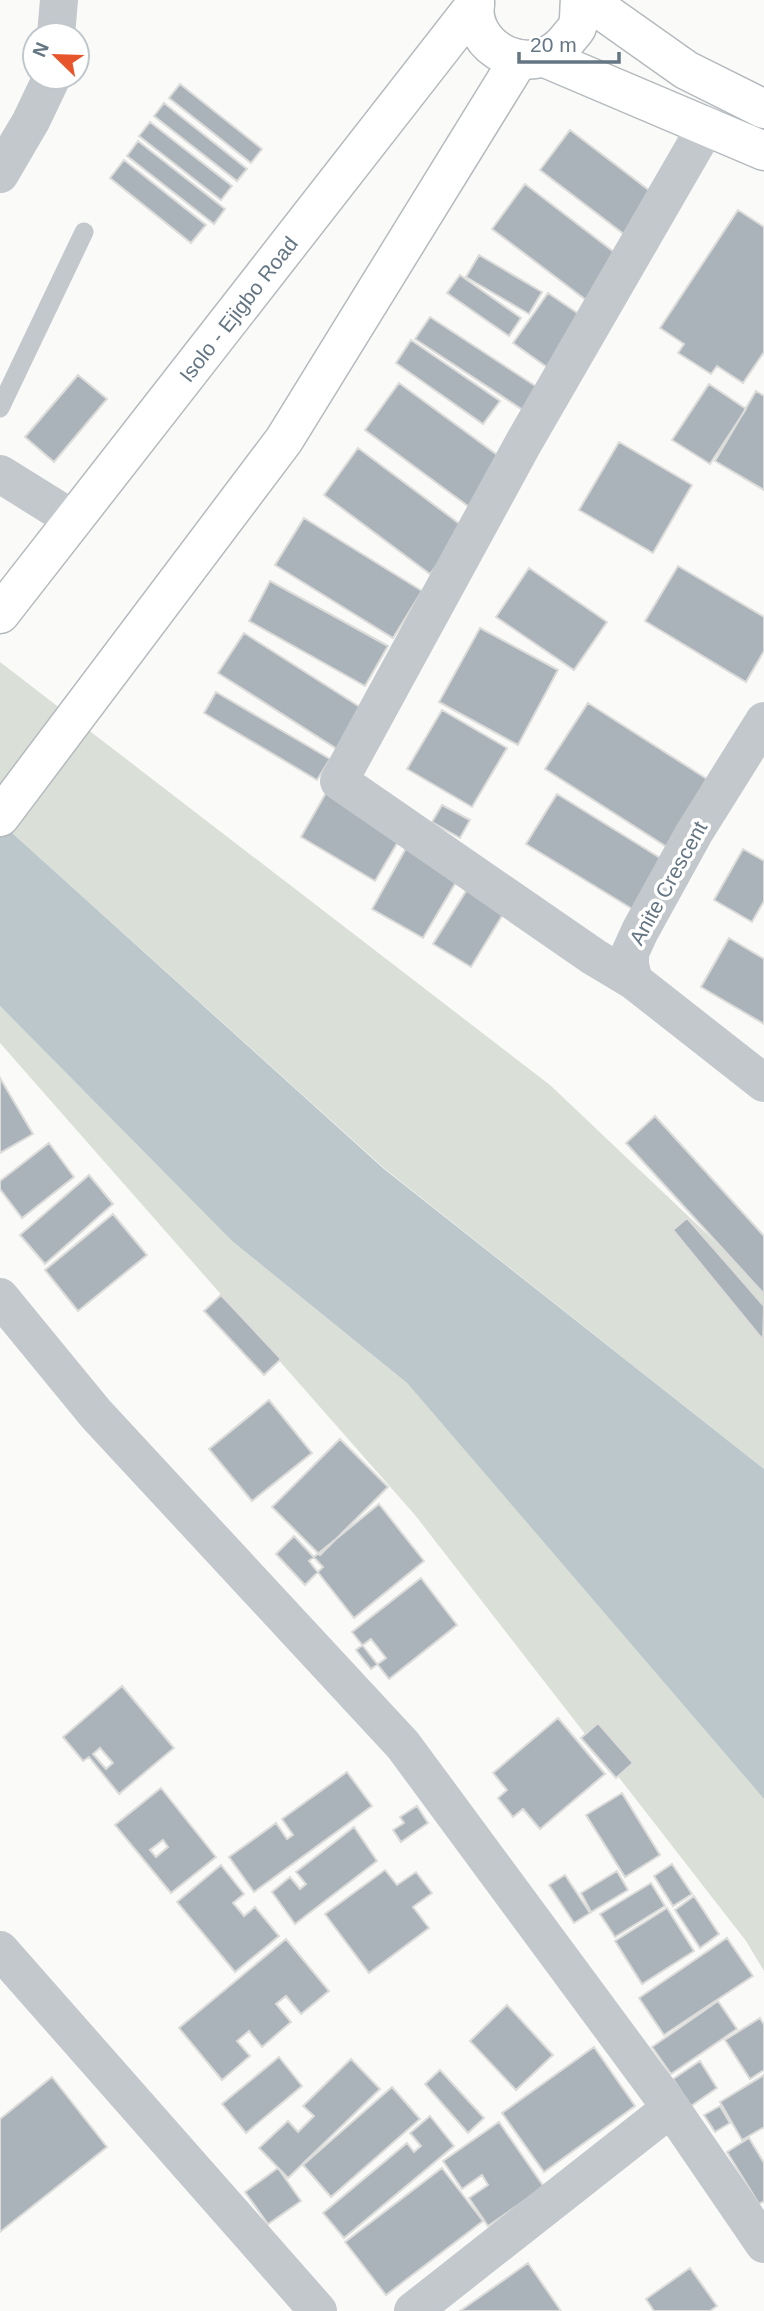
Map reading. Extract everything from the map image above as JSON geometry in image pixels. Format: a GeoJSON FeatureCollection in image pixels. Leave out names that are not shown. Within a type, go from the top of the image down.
{"type":"FeatureCollection","features":[{"type":"Feature","properties":{"kind":"main road"},"geometry":{"type":"LineString","coordinates":[[0,817],[284,440],[532,59],[558,51],[577,27],[580,0]]}},
{"type":"Feature","properties":{"kind":"main road"},"geometry":{"type":"LineString","coordinates":[[587,0],[686,70],[764,109]]}},
{"type":"Feature","properties":{"kind":"main road"},"geometry":{"type":"LineString","coordinates":[[475,2],[482,34],[492,46],[505,54],[532,59],[707,125],[764,152]]}},
{"type":"Feature","properties":{"kind":"main road","name":"Isolo - Ejigbo Road"},"geometry":{"type":"LineString","coordinates":[[0,614],[475,2]]}},
{"type":"Feature","properties":{"kind":"street"},"geometry":{"type":"LineString","coordinates":[[57,21],[59,0]]}},
{"type":"Feature","properties":{"kind":"street"},"geometry":{"type":"LineString","coordinates":[[0,173],[45,91]]}},
{"type":"Feature","properties":{"kind":"street"},"geometry":{"type":"LineString","coordinates":[[707,125],[524,442],[340,781],[594,957],[634,981],[764,1083]]}},
{"type":"Feature","properties":{"kind":"street"},"geometry":{"type":"LineString","coordinates":[[0,474],[74,520]]}},
{"type":"Feature","properties":{"kind":"street","name":"Anite Crescent"},"geometry":{"type":"LineString","coordinates":[[634,981],[630,953],[640,931],[694,833],[764,721]]}},
{"type":"Feature","properties":{"kind":"street"},"geometry":{"type":"LineString","coordinates":[[0,1297],[96,1415],[403,1745],[671,2108],[764,2244]]}},
{"type":"Feature","properties":{"kind":"street"},"geometry":{"type":"LineString","coordinates":[[0,1950],[318,2311]]}},
{"type":"Feature","properties":{"kind":"street"},"geometry":{"type":"LineString","coordinates":[[413,2311],[671,2108]]}},
{"type":"Feature","properties":{"kind":"lane"},"geometry":{"type":"LineString","coordinates":[[0,408],[84,232]]}},
{"type":"Feature","properties":{"kind":"shaded area"},"geometry":{"type":"Polygon","coordinates":[[[0,662],[550,1085],[764,1288],[764,1469],[385,1169],[0,822],[0,662]]]}},
{"type":"Feature","properties":{"kind":"shaded area"},"geometry":{"type":"Polygon","coordinates":[[[0,822],[384,1169],[764,1469],[764,1799],[407,1383],[232,1241],[0,1006],[0,822]]]}},
{"type":"Feature","properties":{"kind":"shaded area"},"geometry":{"type":"Polygon","coordinates":[[[0,1006],[232,1241],[407,1383],[764,1799],[764,1971],[746,1941],[415,1515],[0,1043],[0,1006]]]}},
{"type":"Feature","properties":{"kind":"building"},"geometry":{"type":"Polygon","coordinates":[[[180,84],[262,149],[251,163],[169,98],[180,84]]]}},
{"type":"Feature","properties":{"kind":"building"},"geometry":{"type":"Polygon","coordinates":[[[164,103],[247,169],[237,181],[154,116],[164,103]]]}},
{"type":"Feature","properties":{"kind":"building"},"geometry":{"type":"Polygon","coordinates":[[[150,122],[232,186],[221,200],[139,136],[150,122]]]}},
{"type":"Feature","properties":{"kind":"building"},"geometry":{"type":"Polygon","coordinates":[[[570,130],[663,201],[633,241],[540,170],[570,130]]]}},
{"type":"Feature","properties":{"kind":"building"},"geometry":{"type":"Polygon","coordinates":[[[138,141],[225,209],[214,224],[127,156],[138,141]]]}},
{"type":"Feature","properties":{"kind":"building"},"geometry":{"type":"Polygon","coordinates":[[[124,160],[206,225],[191,243],[110,178],[124,160]]]}},
{"type":"Feature","properties":{"kind":"building"},"geometry":{"type":"Polygon","coordinates":[[[525,184],[627,262],[594,306],[492,229],[525,184]]]}},
{"type":"Feature","properties":{"kind":"building"},"geometry":{"type":"Polygon","coordinates":[[[738,210],[764,227],[764,352],[743,383],[717,366],[711,374],[678,353],[684,344],[660,328],[738,210]]]}},
{"type":"Feature","properties":{"kind":"building"},"geometry":{"type":"Polygon","coordinates":[[[479,255],[542,292],[529,314],[466,277],[479,255]]]}},
{"type":"Feature","properties":{"kind":"building"},"geometry":{"type":"Polygon","coordinates":[[[460,275],[521,318],[509,336],[447,293],[460,275]]]}},
{"type":"Feature","properties":{"kind":"building"},"geometry":{"type":"Polygon","coordinates":[[[548,293],[586,319],[551,370],[513,343],[548,293]]]}},
{"type":"Feature","properties":{"kind":"building"},"geometry":{"type":"Polygon","coordinates":[[[430,317],[543,391],[529,414],[415,339],[430,317]]]}},
{"type":"Feature","properties":{"kind":"building"},"geometry":{"type":"Polygon","coordinates":[[[411,340],[500,401],[483,424],[396,363],[411,340]]]}},
{"type":"Feature","properties":{"kind":"building"},"geometry":{"type":"Polygon","coordinates":[[[78,375],[107,399],[54,462],[25,437],[78,375]]]}},
{"type":"Feature","properties":{"kind":"building"},"geometry":{"type":"Polygon","coordinates":[[[399,383],[511,465],[476,512],[365,430],[399,383]]]}},
{"type":"Feature","properties":{"kind":"building"},"geometry":{"type":"Polygon","coordinates":[[[709,384],[746,409],[710,464],[672,440],[709,384]]]}},
{"type":"Feature","properties":{"kind":"building"},"geometry":{"type":"Polygon","coordinates":[[[756,391],[764,396],[764,490],[715,461],[756,391]]]}},
{"type":"Feature","properties":{"kind":"building"},"geometry":{"type":"Polygon","coordinates":[[[619,442],[692,485],[653,553],[579,510],[619,442]]]}},
{"type":"Feature","properties":{"kind":"building"},"geometry":{"type":"Polygon","coordinates":[[[358,448],[465,528],[430,574],[324,495],[358,448]]]}},
{"type":"Feature","properties":{"kind":"building"},"geometry":{"type":"Polygon","coordinates":[[[304,518],[422,591],[393,638],[275,565],[304,518]]]}},
{"type":"Feature","properties":{"kind":"building"},"geometry":{"type":"Polygon","coordinates":[[[678,566],[764,617],[764,651],[746,682],[645,621],[678,566]]]}},
{"type":"Feature","properties":{"kind":"building"},"geometry":{"type":"Polygon","coordinates":[[[529,568],[607,622],[574,670],[496,617],[529,568]]]}},
{"type":"Feature","properties":{"kind":"building"},"geometry":{"type":"Polygon","coordinates":[[[270,581],[388,646],[365,686],[249,621],[270,581]]]}},
{"type":"Feature","properties":{"kind":"building"},"geometry":{"type":"Polygon","coordinates":[[[480,628],[558,670],[518,745],[439,702],[480,628]]]}},
{"type":"Feature","properties":{"kind":"building"},"geometry":{"type":"Polygon","coordinates":[[[244,633],[363,709],[337,749],[218,673],[244,633]]]}},
{"type":"Feature","properties":{"kind":"building"},"geometry":{"type":"Polygon","coordinates":[[[216,692],[330,759],[317,780],[204,713],[216,692]]]}},
{"type":"Feature","properties":{"kind":"building"},"geometry":{"type":"Polygon","coordinates":[[[588,703],[710,781],[667,847],[545,769],[588,703]]]}},
{"type":"Feature","properties":{"kind":"building"},"geometry":{"type":"Polygon","coordinates":[[[442,710],[507,748],[472,807],[407,769],[442,710]]]}},
{"type":"Feature","properties":{"kind":"building"},"geometry":{"type":"Polygon","coordinates":[[[327,791],[402,835],[375,881],[301,837],[327,791]]]}},
{"type":"Feature","properties":{"kind":"building"},"geometry":{"type":"Polygon","coordinates":[[[557,794],[665,861],[634,910],[526,844],[557,794]]]}},
{"type":"Feature","properties":{"kind":"building"},"geometry":{"type":"Polygon","coordinates":[[[442,805],[470,820],[460,838],[432,822],[442,805]]]}},
{"type":"Feature","properties":{"kind":"building"},"geometry":{"type":"Polygon","coordinates":[[[410,841],[462,872],[423,938],[372,909],[410,841]]]}},
{"type":"Feature","properties":{"kind":"building"},"geometry":{"type":"Polygon","coordinates":[[[743,849],[764,861],[764,901],[752,922],[714,900],[743,849]]]}},
{"type":"Feature","properties":{"kind":"building"},"geometry":{"type":"Polygon","coordinates":[[[468,888],[505,911],[471,967],[433,944],[468,888]]]}},
{"type":"Feature","properties":{"kind":"building"},"geometry":{"type":"Polygon","coordinates":[[[729,938],[764,959],[764,1024],[701,987],[729,938]]]}},
{"type":"Feature","properties":{"kind":"building"},"geometry":{"type":"Polygon","coordinates":[[[0,1078],[33,1134],[0,1153],[0,1078]]]}},
{"type":"Feature","properties":{"kind":"building"},"geometry":{"type":"Polygon","coordinates":[[[655,1116],[764,1236],[764,1294],[626,1143],[655,1116]]]}},
{"type":"Feature","properties":{"kind":"building"},"geometry":{"type":"Polygon","coordinates":[[[49,1143],[74,1177],[22,1218],[0,1189],[0,1181],[49,1143]]]}},
{"type":"Feature","properties":{"kind":"building"},"geometry":{"type":"Polygon","coordinates":[[[89,1175],[113,1204],[45,1264],[20,1235],[89,1175]]]}},
{"type":"Feature","properties":{"kind":"building"},"geometry":{"type":"Polygon","coordinates":[[[113,1214],[147,1255],[78,1311],[45,1270],[113,1214]]]}},
{"type":"Feature","properties":{"kind":"building"},"geometry":{"type":"Polygon","coordinates":[[[687,1218],[764,1306],[763,1340],[673,1230],[687,1218]]]}},
{"type":"Feature","properties":{"kind":"building"},"geometry":{"type":"Polygon","coordinates":[[[221,1295],[281,1359],[264,1375],[204,1311],[221,1295]]]}},
{"type":"Feature","properties":{"kind":"building"},"geometry":{"type":"Polygon","coordinates":[[[269,1400],[312,1453],[252,1501],[209,1449],[269,1400]]]}},
{"type":"Feature","properties":{"kind":"building"},"geometry":{"type":"Polygon","coordinates":[[[340,1439],[388,1487],[320,1555],[272,1507],[340,1439]]]}},
{"type":"Feature","properties":{"kind":"building"},"geometry":{"type":"Polygon","coordinates":[[[379,1504],[424,1561],[354,1618],[309,1561],[379,1504]]]}},
{"type":"Feature","properties":{"kind":"building"},"geometry":{"type":"Polygon","coordinates":[[[294,1536],[323,1567],[305,1585],[276,1554],[294,1536]]]}},
{"type":"Feature","properties":{"kind":"building"},"geometry":{"type":"Polygon","coordinates":[[[421,1578],[457,1625],[389,1679],[352,1632],[421,1578]]]}},
{"type":"Feature","properties":{"kind":"building"},"geometry":{"type":"Polygon","coordinates":[[[371,1639],[386,1658],[371,1669],[356,1650],[371,1639]]]}},
{"type":"Feature","properties":{"kind":"building"},"geometry":{"type":"Polygon","coordinates":[[[122,1686],[174,1748],[119,1794],[89,1757],[83,1761],[63,1737],[122,1686]],[[100,1748],[93,1754],[106,1769],[113,1763],[100,1748]]]}},
{"type":"Feature","properties":{"kind":"building"},"geometry":{"type":"Polygon","coordinates":[[[558,1718],[605,1774],[540,1829],[523,1809],[513,1817],[498,1798],[507,1790],[493,1773],[558,1718]]]}},
{"type":"Feature","properties":{"kind":"building"},"geometry":{"type":"Polygon","coordinates":[[[598,1723],[633,1763],[616,1778],[581,1738],[598,1723]]]}},
{"type":"Feature","properties":{"kind":"building"},"geometry":{"type":"Polygon","coordinates":[[[347,1772],[372,1806],[254,1892],[229,1857],[276,1823],[287,1839],[293,1835],[282,1819],[347,1772]]]}},
{"type":"Feature","properties":{"kind":"building"},"geometry":{"type":"Polygon","coordinates":[[[161,1788],[216,1857],[171,1893],[115,1825],[161,1788]],[[163,1840],[150,1850],[156,1857],[168,1847],[163,1840]]]}},
{"type":"Feature","properties":{"kind":"building"},"geometry":{"type":"Polygon","coordinates":[[[622,1793],[660,1855],[625,1877],[586,1815],[622,1793]]]}},
{"type":"Feature","properties":{"kind":"building"},"geometry":{"type":"Polygon","coordinates":[[[417,1806],[428,1823],[401,1842],[393,1830],[404,1823],[400,1817],[417,1806]]]}},
{"type":"Feature","properties":{"kind":"building"},"geometry":{"type":"Polygon","coordinates":[[[354,1827],[377,1861],[295,1924],[272,1892],[290,1877],[300,1889],[306,1884],[296,1872],[354,1827]]]}},
{"type":"Feature","properties":{"kind":"building"},"geometry":{"type":"Polygon","coordinates":[[[672,1864],[692,1894],[673,1906],[654,1876],[672,1864]]]}},
{"type":"Feature","properties":{"kind":"building"},"geometry":{"type":"Polygon","coordinates":[[[221,1865],[244,1894],[233,1903],[244,1916],[255,1907],[279,1936],[235,1972],[177,1902],[221,1865]]]}},
{"type":"Feature","properties":{"kind":"building"},"geometry":{"type":"Polygon","coordinates":[[[385,1870],[397,1885],[416,1872],[432,1893],[413,1907],[429,1928],[369,1973],[325,1914],[385,1870]]]}},
{"type":"Feature","properties":{"kind":"building"},"geometry":{"type":"Polygon","coordinates":[[[617,1871],[628,1890],[591,1912],[581,1893],[617,1871]]]}},
{"type":"Feature","properties":{"kind":"building"},"geometry":{"type":"Polygon","coordinates":[[[565,1875],[590,1913],[574,1923],[549,1885],[565,1875]]]}},
{"type":"Feature","properties":{"kind":"building"},"geometry":{"type":"Polygon","coordinates":[[[651,1883],[665,1906],[615,1937],[600,1914],[651,1883]]]}},
{"type":"Feature","properties":{"kind":"building"},"geometry":{"type":"Polygon","coordinates":[[[694,1896],[719,1934],[700,1948],[675,1910],[694,1896]]]}},
{"type":"Feature","properties":{"kind":"building"},"geometry":{"type":"Polygon","coordinates":[[[667,1908],[694,1951],[642,1984],[615,1941],[667,1908]]]}},
{"type":"Feature","properties":{"kind":"building"},"geometry":{"type":"Polygon","coordinates":[[[727,1938],[753,1976],[664,2035],[639,1998],[727,1938]]]}},
{"type":"Feature","properties":{"kind":"building"},"geometry":{"type":"Polygon","coordinates":[[[286,1939],[329,1991],[301,2014],[286,1996],[276,2004],[291,2022],[262,2047],[249,2031],[237,2041],[250,2056],[222,2080],[179,2028],[286,1939]]]}},
{"type":"Feature","properties":{"kind":"building"},"geometry":{"type":"Polygon","coordinates":[[[718,2001],[737,2029],[671,2074],[652,2047],[718,2001]]]}},
{"type":"Feature","properties":{"kind":"building"},"geometry":{"type":"Polygon","coordinates":[[[507,2005],[553,2055],[516,2090],[470,2041],[507,2005]]]}},
{"type":"Feature","properties":{"kind":"building"},"geometry":{"type":"Polygon","coordinates":[[[760,2018],[764,2025],[764,2070],[750,2079],[725,2040],[760,2018]]]}},
{"type":"Feature","properties":{"kind":"building"},"geometry":{"type":"Polygon","coordinates":[[[594,2047],[635,2106],[544,2172],[502,2113],[594,2047]]]}},
{"type":"Feature","properties":{"kind":"building"},"geometry":{"type":"Polygon","coordinates":[[[279,2057],[302,2086],[246,2133],[222,2104],[279,2057]]]}},
{"type":"Feature","properties":{"kind":"building"},"geometry":{"type":"Polygon","coordinates":[[[351,2059],[380,2089],[288,2178],[259,2148],[288,2121],[298,2132],[314,2116],[303,2106],[351,2059]]]}},
{"type":"Feature","properties":{"kind":"building"},"geometry":{"type":"Polygon","coordinates":[[[700,2061],[717,2088],[691,2106],[673,2079],[700,2061]]]}},
{"type":"Feature","properties":{"kind":"building"},"geometry":{"type":"Polygon","coordinates":[[[440,2070],[484,2118],[468,2133],[425,2084],[440,2070]]]}},
{"type":"Feature","properties":{"kind":"building"},"geometry":{"type":"Polygon","coordinates":[[[764,2075],[764,2127],[742,2140],[720,2102],[764,2075]]]}},
{"type":"Feature","properties":{"kind":"building"},"geometry":{"type":"Polygon","coordinates":[[[52,2077],[107,2147],[0,2232],[0,2119],[52,2077]]]}},
{"type":"Feature","properties":{"kind":"building"},"geometry":{"type":"Polygon","coordinates":[[[392,2087],[420,2119],[331,2197],[303,2165],[392,2087]]]}},
{"type":"Feature","properties":{"kind":"building"},"geometry":{"type":"Polygon","coordinates":[[[720,2106],[730,2123],[715,2132],[704,2115],[720,2106]]]}},
{"type":"Feature","properties":{"kind":"building"},"geometry":{"type":"Polygon","coordinates":[[[430,2116],[454,2146],[344,2238],[323,2213],[407,2143],[414,2152],[421,2146],[410,2133],[430,2116]]]}},
{"type":"Feature","properties":{"kind":"building"},"geometry":{"type":"Polygon","coordinates":[[[499,2122],[544,2187],[488,2226],[469,2198],[488,2185],[482,2175],[462,2189],[443,2161],[499,2122]]]}},
{"type":"Feature","properties":{"kind":"building"},"geometry":{"type":"Polygon","coordinates":[[[749,2138],[764,2163],[764,2201],[759,2204],[727,2152],[749,2138]]]}},
{"type":"Feature","properties":{"kind":"building"},"geometry":{"type":"Polygon","coordinates":[[[278,2168],[301,2201],[268,2224],[245,2192],[278,2168]]]}},
{"type":"Feature","properties":{"kind":"building"},"geometry":{"type":"Polygon","coordinates":[[[442,2168],[483,2221],[386,2295],[345,2242],[442,2168]]]}},
{"type":"Feature","properties":{"kind":"building"},"geometry":{"type":"Polygon","coordinates":[[[528,2263],[561,2311],[460,2311],[528,2263]]]}},
{"type":"Feature","properties":{"kind":"building"},"geometry":{"type":"Polygon","coordinates":[[[690,2268],[717,2306],[710,2311],[654,2311],[646,2299],[690,2268]]]}}]}
